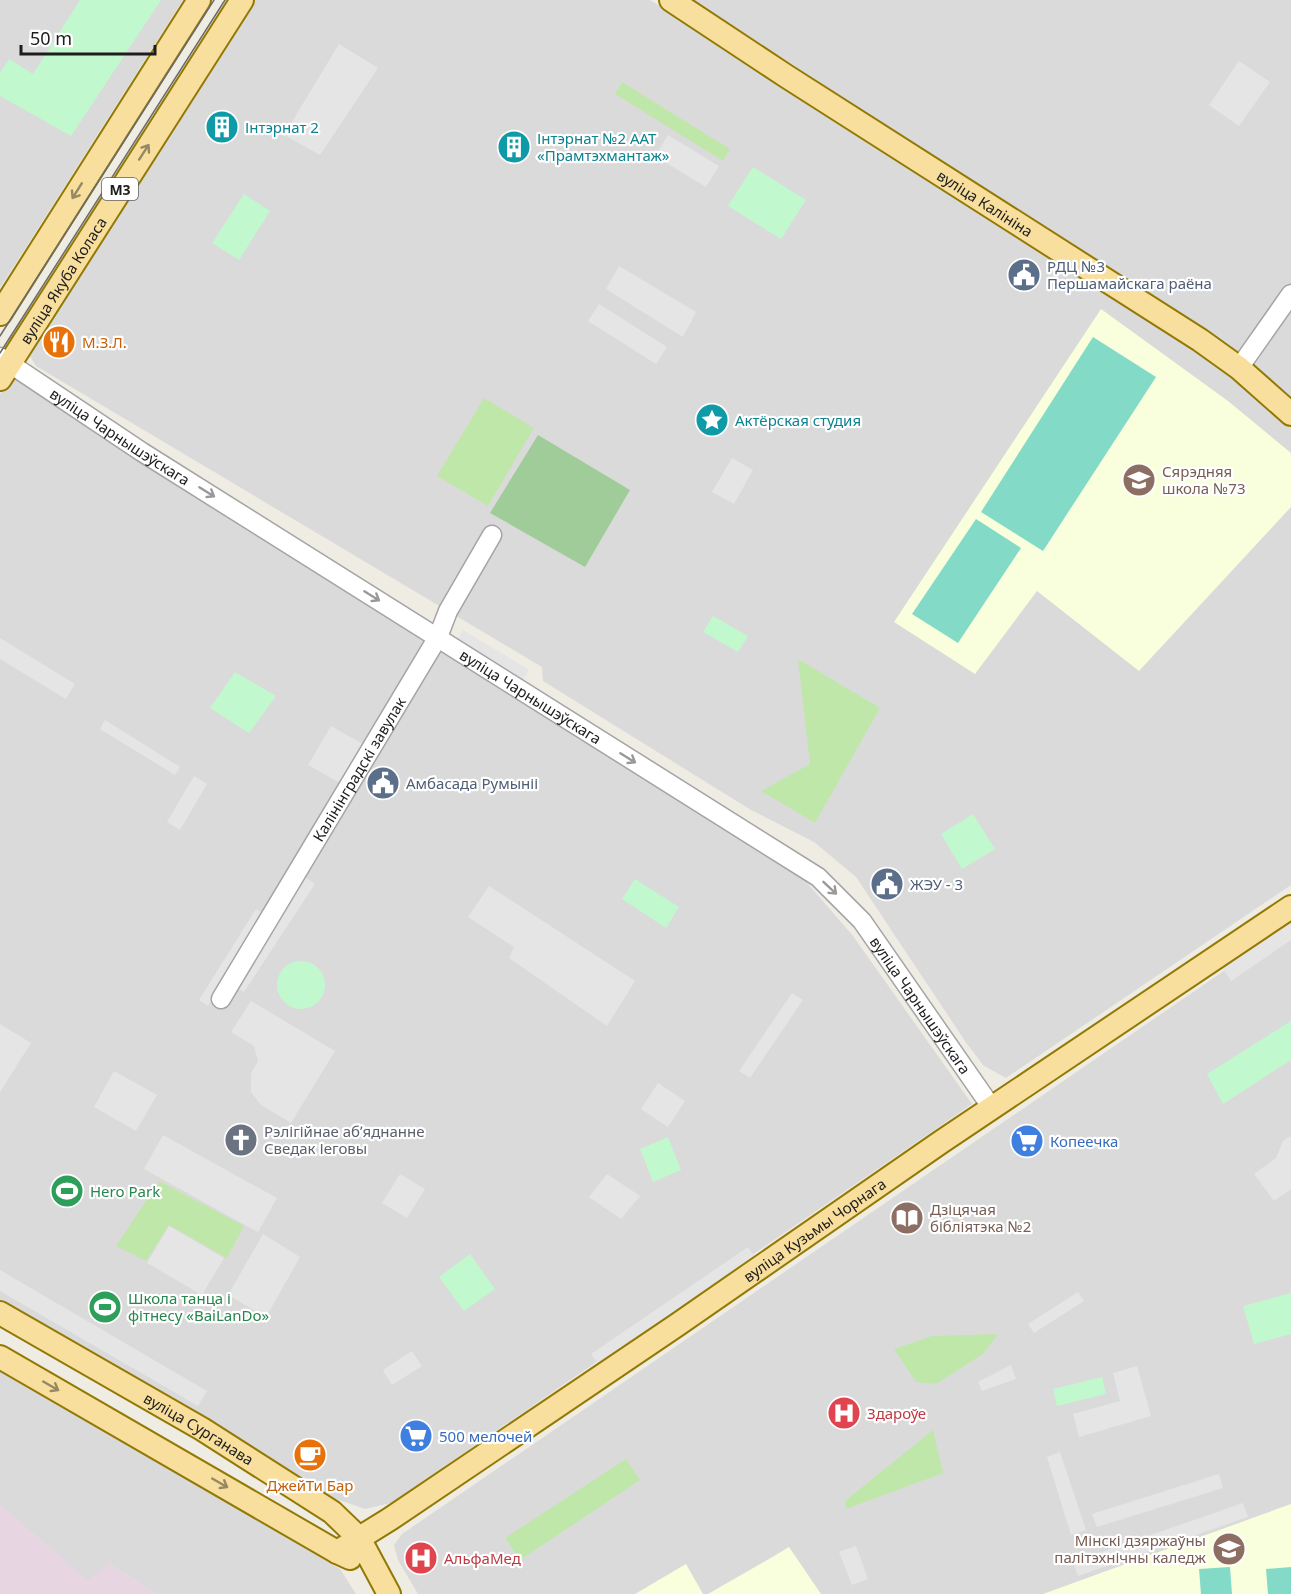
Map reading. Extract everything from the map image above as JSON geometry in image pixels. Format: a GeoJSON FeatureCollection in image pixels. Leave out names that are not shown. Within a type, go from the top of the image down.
{"type":"FeatureCollection","features":[{"type":"Feature","properties":{"kind":"main road","name":"М3"},"geometry":{"type":"LineString","coordinates":[[0,314],[199,0]]}},
{"type":"Feature","properties":{"kind":"main road","name":"вуліца Якуба Коласа"},"geometry":{"type":"LineString","coordinates":[[3,366],[242,0]]}},
{"type":"Feature","properties":{"kind":"main road","name":"вуліца Калініна"},"geometry":{"type":"LineString","coordinates":[[671,0],[1191,334],[1239,368],[1291,414]]}},
{"type":"Feature","properties":{"kind":"main road","name":"вуліца Кузьмы Чорнага"},"geometry":{"type":"LineString","coordinates":[[337,1552],[677,1325],[992,1108],[1291,907]]}},
{"type":"Feature","properties":{"kind":"main road","name":"вуліца Сурганава"},"geometry":{"type":"LineString","coordinates":[[0,1312],[225,1443],[332,1512],[359,1538],[389,1594]]}},
{"type":"Feature","properties":{"kind":"main road"},"geometry":{"type":"LineString","coordinates":[[0,1357],[337,1552],[374,1568]]}},
{"type":"Feature","properties":{"kind":"street"},"geometry":{"type":"LineString","coordinates":[[1239,368],[1291,294]]}},
{"type":"Feature","properties":{"kind":"street","name":"вуліца Чарнышэўскага"},"geometry":{"type":"LineString","coordinates":[[3,366],[818,877],[862,921],[992,1108]]}},
{"type":"Feature","properties":{"kind":"street","name":"Калінінградскі завулак"},"geometry":{"type":"LineString","coordinates":[[221,999],[438,637],[448,611],[492,535]]}},
{"type":"Feature","properties":{"kind":"shaded area"},"geometry":{"type":"Polygon","coordinates":[[[0,0],[183,0],[0,288],[0,0]]]}},
{"type":"Feature","properties":{"kind":"shaded area"},"geometry":{"type":"Polygon","coordinates":[[[254,0],[650,0],[1222,365],[1291,428],[1291,885],[1006,1078],[984,1066],[967,1044],[856,877],[814,842],[751,810],[543,681],[542,667],[36,366],[26,350],[254,0]]]}},
{"type":"Feature","properties":{"kind":"shaded area"},"geometry":{"type":"Polygon","coordinates":[[[693,0],[1291,0],[1291,283],[1239,355],[693,0]]]}},
{"type":"Feature","properties":{"kind":"shaded area"},"geometry":{"type":"Polygon","coordinates":[[[339,44],[378,68],[320,155],[284,135],[339,44]]]}},
{"type":"Feature","properties":{"kind":"shaded area"},"geometry":{"type":"Polygon","coordinates":[[[1239,61],[1270,82],[1239,126],[1209,105],[1239,61]]]}},
{"type":"Feature","properties":{"kind":"shaded area"},"geometry":{"type":"Polygon","coordinates":[[[668,135],[719,166],[706,187],[655,156],[668,135]]]}},
{"type":"Feature","properties":{"kind":"shaded area"},"geometry":{"type":"Polygon","coordinates":[[[619,266],[696,312],[683,337],[606,289],[619,266]]]}},
{"type":"Feature","properties":{"kind":"shaded area"},"geometry":{"type":"Polygon","coordinates":[[[599,304],[667,347],[656,364],[588,321],[599,304]]]}},
{"type":"Feature","properties":{"kind":"shaded area","name":"Сярэдняя школа №73"},"geometry":{"type":"Polygon","coordinates":[[[1101,309],[1228,401],[1291,453],[1291,507],[1139,671],[1037,591],[975,674],[894,622],[1101,309]]]}},
{"type":"Feature","properties":{"kind":"shaded area"},"geometry":{"type":"Polygon","coordinates":[[[1291,312],[1291,403],[1252,367],[1291,312]]]}},
{"type":"Feature","properties":{"kind":"shaded area"},"geometry":{"type":"Polygon","coordinates":[[[1093,337],[1156,377],[1043,551],[981,512],[1093,337]]]}},
{"type":"Feature","properties":{"kind":"shaded area"},"geometry":{"type":"Polygon","coordinates":[[[12,374],[803,878],[853,936],[972,1104],[391,1503],[365,1509],[328,1496],[0,1303],[0,394],[12,374]]]}},
{"type":"Feature","properties":{"kind":"shaded area"},"geometry":{"type":"Polygon","coordinates":[[[732,458],[753,470],[734,504],[712,492],[732,458]]]}},
{"type":"Feature","properties":{"kind":"shaded area"},"geometry":{"type":"Polygon","coordinates":[[[976,519],[1021,548],[958,643],[912,614],[976,519]]]}},
{"type":"Feature","properties":{"kind":"shaded area"},"geometry":{"type":"Polygon","coordinates":[[[463,630],[529,670],[523,680],[457,640],[463,630]]]}},
{"type":"Feature","properties":{"kind":"shaded area"},"geometry":{"type":"Polygon","coordinates":[[[0,638],[75,684],[66,699],[0,659],[0,638]]]}},
{"type":"Feature","properties":{"kind":"shaded area"},"geometry":{"type":"Polygon","coordinates":[[[105,720],[180,767],[175,775],[100,729],[105,720]]]}},
{"type":"Feature","properties":{"kind":"shaded area"},"geometry":{"type":"Polygon","coordinates":[[[331,726],[366,746],[344,785],[308,765],[331,726]]]}},
{"type":"Feature","properties":{"kind":"shaded area"},"geometry":{"type":"Polygon","coordinates":[[[194,776],[207,784],[180,830],[167,822],[194,776]]]}},
{"type":"Feature","properties":{"kind":"shaded area"},"geometry":{"type":"Polygon","coordinates":[[[305,877],[315,884],[244,992],[233,986],[305,877]]]}},
{"type":"Feature","properties":{"kind":"shaded area"},"geometry":{"type":"Polygon","coordinates":[[[489,886],[635,981],[607,1026],[509,958],[514,947],[468,917],[489,886]]]}},
{"type":"Feature","properties":{"kind":"shaded area"},"geometry":{"type":"Polygon","coordinates":[[[256,909],[266,915],[208,1006],[199,1000],[256,909]]]}},
{"type":"Feature","properties":{"kind":"shaded area"},"geometry":{"type":"Polygon","coordinates":[[[1291,913],[1291,940],[1231,981],[1219,963],[1291,913]]]}},
{"type":"Feature","properties":{"kind":"shaded area"},"geometry":{"type":"Polygon","coordinates":[[[1291,925],[1291,1594],[418,1594],[398,1560],[394,1545],[402,1534],[1291,925]]]}},
{"type":"Feature","properties":{"kind":"shaded area"},"geometry":{"type":"Polygon","coordinates":[[[792,993],[803,1000],[750,1078],[739,1071],[792,993]]]}},
{"type":"Feature","properties":{"kind":"shaded area"},"geometry":{"type":"Polygon","coordinates":[[[251,1001],[335,1051],[291,1123],[261,1105],[251,1092],[251,1074],[258,1061],[254,1046],[231,1032],[251,1001]]]}},
{"type":"Feature","properties":{"kind":"shaded area"},"geometry":{"type":"Polygon","coordinates":[[[0,1024],[31,1043],[0,1092],[0,1024]]]}},
{"type":"Feature","properties":{"kind":"shaded area"},"geometry":{"type":"Polygon","coordinates":[[[114,1071],[157,1095],[136,1131],[94,1107],[114,1071]]]}},
{"type":"Feature","properties":{"kind":"shaded area"},"geometry":{"type":"Polygon","coordinates":[[[658,1083],[685,1101],[668,1127],[641,1109],[658,1083]]]}},
{"type":"Feature","properties":{"kind":"shaded area"},"geometry":{"type":"Polygon","coordinates":[[[163,1135],[277,1198],[258,1232],[144,1169],[163,1135]]]}},
{"type":"Feature","properties":{"kind":"shaded area"},"geometry":{"type":"Polygon","coordinates":[[[1291,1136],[1291,1189],[1274,1201],[1254,1174],[1276,1158],[1283,1141],[1291,1136]]]}},
{"type":"Feature","properties":{"kind":"shaded area"},"geometry":{"type":"Polygon","coordinates":[[[400,1174],[425,1189],[407,1218],[382,1203],[400,1174]]]}},
{"type":"Feature","properties":{"kind":"shaded area"},"geometry":{"type":"Polygon","coordinates":[[[607,1174],[640,1196],[621,1219],[589,1197],[607,1174]]]}},
{"type":"Feature","properties":{"kind":"shaded area"},"geometry":{"type":"Polygon","coordinates":[[[169,1226],[224,1258],[202,1295],[147,1263],[169,1226]]]}},
{"type":"Feature","properties":{"kind":"shaded area"},"geometry":{"type":"Polygon","coordinates":[[[263,1234],[300,1257],[266,1317],[228,1295],[263,1234]]]}},
{"type":"Feature","properties":{"kind":"shaded area"},"geometry":{"type":"Polygon","coordinates":[[[748,1247],[759,1263],[602,1369],[591,1354],[748,1247]]]}},
{"type":"Feature","properties":{"kind":"shaded area"},"geometry":{"type":"Polygon","coordinates":[[[0,1270],[207,1391],[198,1406],[0,1291],[0,1270]]]}},
{"type":"Feature","properties":{"kind":"shaded area"},"geometry":{"type":"Polygon","coordinates":[[[1078,1292],[1084,1301],[1034,1333],[1028,1324],[1078,1292]]]}},
{"type":"Feature","properties":{"kind":"shaded area"},"geometry":{"type":"Polygon","coordinates":[[[412,1351],[422,1366],[392,1385],[383,1370],[412,1351]]]}},
{"type":"Feature","properties":{"kind":"shaded area"},"geometry":{"type":"Polygon","coordinates":[[[0,1365],[340,1569],[356,1594],[157,1594],[109,1564],[88,1581],[0,1505],[0,1365]]]}},
{"type":"Feature","properties":{"kind":"shaded area"},"geometry":{"type":"Polygon","coordinates":[[[1011,1365],[1016,1379],[982,1391],[978,1382],[1011,1365]]]}},
{"type":"Feature","properties":{"kind":"shaded area"},"geometry":{"type":"Polygon","coordinates":[[[1137,1366],[1151,1416],[1079,1437],[1073,1414],[1120,1401],[1113,1373],[1137,1366]]]}},
{"type":"Feature","properties":{"kind":"shaded area"},"geometry":{"type":"Polygon","coordinates":[[[1060,1452],[1086,1530],[1071,1535],[1047,1457],[1060,1452]]]}},
{"type":"Feature","properties":{"kind":"shaded area"},"geometry":{"type":"Polygon","coordinates":[[[1219,1474],[1223,1488],[1097,1527],[1092,1514],[1219,1474]]]}},
{"type":"Feature","properties":{"kind":"shaded area"},"geometry":{"type":"Polygon","coordinates":[[[1243,1503],[1248,1517],[1078,1576],[1073,1562],[1243,1503]]]}},
{"type":"Feature","properties":{"kind":"shaded area","name":"Мінскі дзяржаўны палітэхнічны каледж"},"geometry":{"type":"Polygon","coordinates":[[[1291,1504],[1291,1594],[1043,1594],[1291,1504]]]}},
{"type":"Feature","properties":{"kind":"shaded area"},"geometry":{"type":"Polygon","coordinates":[[[0,1505],[88,1580],[109,1564],[157,1594],[0,1594],[0,1505]]]}},
{"type":"Feature","properties":{"kind":"shaded area"},"geometry":{"type":"Polygon","coordinates":[[[856,1546],[868,1579],[852,1585],[839,1552],[856,1546]]]}},
{"type":"Feature","properties":{"kind":"shaded area"},"geometry":{"type":"Polygon","coordinates":[[[789,1547],[821,1594],[708,1594],[769,1559],[789,1547]]]}},
{"type":"Feature","properties":{"kind":"shaded area"},"geometry":{"type":"Polygon","coordinates":[[[686,1564],[703,1594],[635,1594],[686,1564]]]}},
{"type":"Feature","properties":{"kind":"shaded area"},"geometry":{"type":"Polygon","coordinates":[[[1230,1567],[1232,1594],[1201,1594],[1199,1569],[1230,1567]]]}},
{"type":"Feature","properties":{"kind":"shaded area"},"geometry":{"type":"Polygon","coordinates":[[[1291,1567],[1291,1594],[1268,1594],[1266,1569],[1291,1567]]]}},
{"type":"Feature","properties":{"kind":"green space"},"geometry":{"type":"Polygon","coordinates":[[[80,0],[161,0],[71,136],[0,96],[0,73],[9,59],[33,74],[80,0]]]}},
{"type":"Feature","properties":{"kind":"green space"},"geometry":{"type":"Polygon","coordinates":[[[622,82],[730,149],[723,161],[615,94],[622,82]]]}},
{"type":"Feature","properties":{"kind":"green space"},"geometry":{"type":"Polygon","coordinates":[[[753,167],[806,200],[781,239],[728,206],[753,167]]]}},
{"type":"Feature","properties":{"kind":"green space"},"geometry":{"type":"Polygon","coordinates":[[[244,194],[270,211],[239,260],[212,243],[244,194]]]}},
{"type":"Feature","properties":{"kind":"green space"},"geometry":{"type":"Polygon","coordinates":[[[484,398],[534,428],[488,506],[437,476],[484,398]]]}},
{"type":"Feature","properties":{"kind":"green space"},"geometry":{"type":"Polygon","coordinates":[[[538,435],[630,490],[585,567],[490,513],[538,435]]]}},
{"type":"Feature","properties":{"kind":"green space"},"geometry":{"type":"Polygon","coordinates":[[[713,616],[748,636],[738,652],[703,632],[713,616]]]}},
{"type":"Feature","properties":{"kind":"green space"},"geometry":{"type":"Polygon","coordinates":[[[798,659],[880,708],[815,823],[761,791],[810,764],[798,659]]]}},
{"type":"Feature","properties":{"kind":"green space"},"geometry":{"type":"Polygon","coordinates":[[[235,672],[276,696],[249,733],[210,708],[235,672]]]}},
{"type":"Feature","properties":{"kind":"green space"},"geometry":{"type":"Polygon","coordinates":[[[973,814],[995,849],[962,869],[941,834],[973,814]]]}},
{"type":"Feature","properties":{"kind":"green space"},"geometry":{"type":"Polygon","coordinates":[[[635,879],[679,907],[666,928],[622,899],[635,879]]]}},
{"type":"Feature","properties":{"kind":"green space"},"geometry":{"type":"Polygon","coordinates":[[[301,961],[318,968],[325,985],[318,1002],[301,1009],[284,1002],[277,985],[284,968],[301,961]]]}},
{"type":"Feature","properties":{"kind":"green space"},"geometry":{"type":"Polygon","coordinates":[[[1291,1021],[1291,1060],[1223,1104],[1207,1074],[1291,1021]]]}},
{"type":"Feature","properties":{"kind":"green space"},"geometry":{"type":"Polygon","coordinates":[[[668,1137],[681,1170],[653,1182],[640,1149],[668,1137]]]}},
{"type":"Feature","properties":{"kind":"green space"},"geometry":{"type":"Polygon","coordinates":[[[159,1181],[244,1226],[227,1258],[169,1225],[146,1261],[116,1246],[159,1181]]]}},
{"type":"Feature","properties":{"kind":"green space"},"geometry":{"type":"Polygon","coordinates":[[[470,1254],[495,1289],[464,1311],[439,1277],[470,1254]]]}},
{"type":"Feature","properties":{"kind":"green space"},"geometry":{"type":"Polygon","coordinates":[[[1291,1293],[1291,1334],[1254,1344],[1243,1306],[1291,1293]]]}},
{"type":"Feature","properties":{"kind":"green space"},"geometry":{"type":"Polygon","coordinates":[[[998,1334],[983,1354],[936,1384],[916,1382],[894,1349],[932,1336],[998,1334]]]}},
{"type":"Feature","properties":{"kind":"green space"},"geometry":{"type":"Polygon","coordinates":[[[1102,1377],[1106,1394],[1057,1406],[1053,1389],[1102,1377]]]}},
{"type":"Feature","properties":{"kind":"green space"},"geometry":{"type":"Polygon","coordinates":[[[933,1430],[943,1473],[846,1509],[845,1501],[933,1430]]]}},
{"type":"Feature","properties":{"kind":"green space"},"geometry":{"type":"Polygon","coordinates":[[[626,1459],[640,1480],[520,1560],[505,1538],[626,1459]]]}},
{"type":"Feature","properties":{"kind":"tram line"},"geometry":{"type":"LineString","coordinates":[[0,336],[214,0]]}},
{"type":"Feature","properties":{"kind":"tram line"},"geometry":{"type":"LineString","coordinates":[[0,353],[225,0]]}},
{"type":"Feature","properties":{"kind":"place","name":"Інтэрнат 2"},"geometry":{"type":"Point","coordinates":[222,127]}},
{"type":"Feature","properties":{"kind":"place","name":"Інтэрнат №2 ААТ «Прамтэхмантаж»"},"geometry":{"type":"Point","coordinates":[514,147]}},
{"type":"Feature","properties":{"kind":"place","name":"РДЦ №3 Першамайскага раёна"},"geometry":{"type":"Point","coordinates":[1024,275]}},
{"type":"Feature","properties":{"kind":"place","name":"М.З.Л."},"geometry":{"type":"Point","coordinates":[59,342]}},
{"type":"Feature","properties":{"kind":"place","name":"Актёрская студия"},"geometry":{"type":"Point","coordinates":[712,420]}},
{"type":"Feature","properties":{"kind":"place","name":"Сярэдняя школа №73"},"geometry":{"type":"Point","coordinates":[1139,480]}},
{"type":"Feature","properties":{"kind":"place","name":"Амбасада Румыніі"},"geometry":{"type":"Point","coordinates":[383,783]}},
{"type":"Feature","properties":{"kind":"place","name":"ЖЭУ - 3"},"geometry":{"type":"Point","coordinates":[887,884]}},
{"type":"Feature","properties":{"kind":"place","name":"Рэлігійнае абʼяднанне Сведак Іеговы"},"geometry":{"type":"Point","coordinates":[241,1140]}},
{"type":"Feature","properties":{"kind":"place","name":"Копеечка"},"geometry":{"type":"Point","coordinates":[1027,1141]}},
{"type":"Feature","properties":{"kind":"place","name":"Hero Park"},"geometry":{"type":"Point","coordinates":[67,1191]}},
{"type":"Feature","properties":{"kind":"place","name":"Дзіцячая бібліятэка №2"},"geometry":{"type":"Point","coordinates":[907,1218]}},
{"type":"Feature","properties":{"kind":"place","name":"Школа танца і фітнесу «BaiLanDo»"},"geometry":{"type":"Point","coordinates":[105,1307]}},
{"type":"Feature","properties":{"kind":"place","name":"Здароўе"},"geometry":{"type":"Point","coordinates":[844,1413]}},
{"type":"Feature","properties":{"kind":"place","name":"500 мелочей"},"geometry":{"type":"Point","coordinates":[416,1436]}},
{"type":"Feature","properties":{"kind":"place","name":"ДжейТи Бар"},"geometry":{"type":"Point","coordinates":[310,1455]}},
{"type":"Feature","properties":{"kind":"place","name":"Мінскі дзяржаўны палітэхнічны каледж"},"geometry":{"type":"Point","coordinates":[1229,1549]}},
{"type":"Feature","properties":{"kind":"place","name":"АльфаМед"},"geometry":{"type":"Point","coordinates":[421,1558]}}]}
